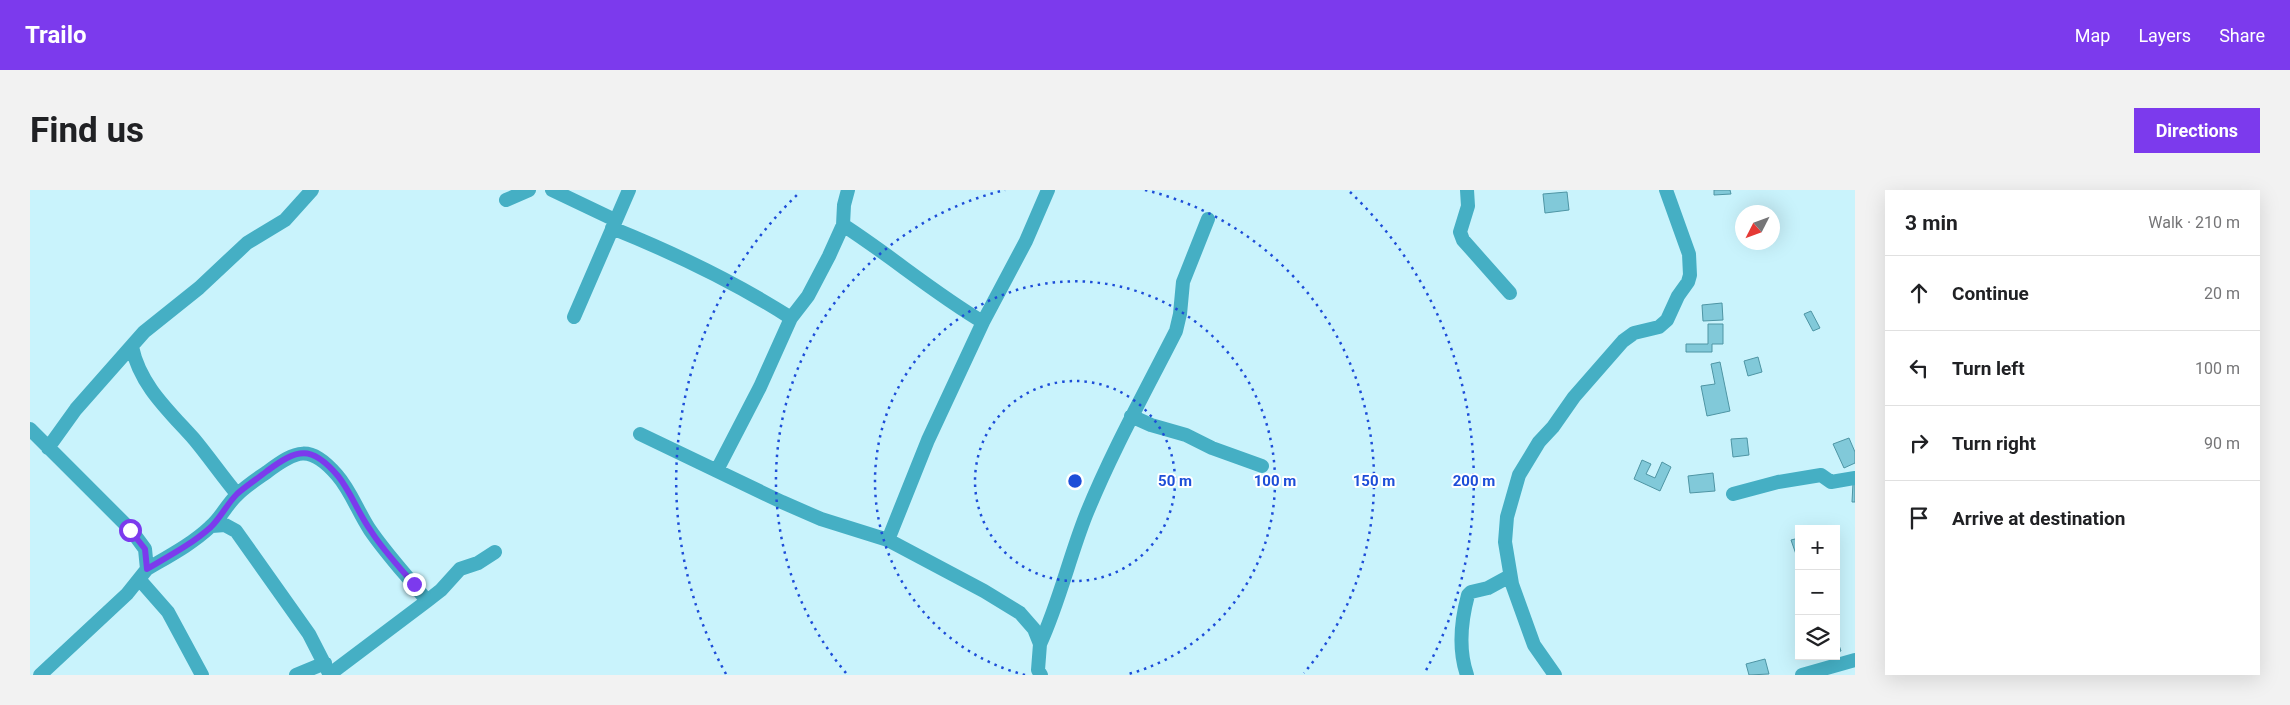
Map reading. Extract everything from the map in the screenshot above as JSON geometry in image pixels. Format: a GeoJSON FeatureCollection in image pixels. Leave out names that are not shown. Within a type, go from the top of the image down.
{"type":"FeatureCollection","features":[{"type":"Feature","properties":{"kind":"street"},"geometry":{"type":"LineString","coordinates":[[48,448],[76,409],[148,329],[191,294],[247,243],[285,220],[312,190]]}},
{"type":"Feature","properties":{"kind":"street"},"geometry":{"type":"LineString","coordinates":[[506,200],[529,190]]}},
{"type":"Feature","properties":{"kind":"street"},"geometry":{"type":"LineString","coordinates":[[552,190],[574,199],[613,224],[768,303],[791,318]]}},
{"type":"Feature","properties":{"kind":"street"},"geometry":{"type":"LineString","coordinates":[[574,317],[629,190]]}},
{"type":"Feature","properties":{"kind":"street"},"geometry":{"type":"LineString","coordinates":[[717,470],[760,387],[791,318],[808,296],[843,225],[844,205],[848,190]]}},
{"type":"Feature","properties":{"kind":"street"},"geometry":{"type":"LineString","coordinates":[[888,540],[928,440],[983,322],[1026,240],[1048,190]]}},
{"type":"Feature","properties":{"kind":"street"},"geometry":{"type":"LineString","coordinates":[[1467,190],[1468,206],[1460,232],[1463,240],[1510,293]]}},
{"type":"Feature","properties":{"kind":"street"},"geometry":{"type":"LineString","coordinates":[[1555,675],[1534,645],[1510,576],[1505,542],[1507,517],[1520,475],[1527,460],[1574,397],[1623,341],[1634,333],[1659,326],[1668,320],[1678,296],[1688,282],[1690,275],[1689,254],[1666,190]]}},
{"type":"Feature","properties":{"kind":"street"},"geometry":{"type":"LineString","coordinates":[[1038,673],[1040,644],[1055,610],[1086,515],[1131,416],[1176,331],[1180,314],[1183,282],[1208,219]]}},
{"type":"Feature","properties":{"kind":"street"},"geometry":{"type":"LineString","coordinates":[[843,225],[879,249],[946,300],[983,322]]}},
{"type":"Feature","properties":{"kind":"street"},"geometry":{"type":"LineString","coordinates":[[132,346],[135,362],[153,394],[203,450],[237,494]]}},
{"type":"Feature","properties":{"kind":"street"},"geometry":{"type":"LineString","coordinates":[[1131,416],[1151,425],[1186,435],[1212,448],[1262,466]]}},
{"type":"Feature","properties":{"kind":"street"},"geometry":{"type":"LineString","coordinates":[[30,429],[130,530],[145,549],[143,574],[168,612],[202,675]]}},
{"type":"Feature","properties":{"kind":"street"},"geometry":{"type":"LineString","coordinates":[[640,434],[821,519],[888,540],[937,565],[1020,613],[1034,629],[1040,644]]}},
{"type":"Feature","properties":{"kind":"street"},"geometry":{"type":"LineString","coordinates":[[43,674],[128,594],[143,574],[212,526],[237,494],[289,456],[305,453],[322,460],[348,490],[356,508],[371,532],[427,601]]}},
{"type":"Feature","properties":{"kind":"street"},"geometry":{"type":"LineString","coordinates":[[1733,494],[1778,482],[1821,475],[1831,482],[1855,478]]}},
{"type":"Feature","properties":{"kind":"street"},"geometry":{"type":"LineString","coordinates":[[212,526],[225,525],[236,531],[309,634],[328,671]]}},
{"type":"Feature","properties":{"kind":"street"},"geometry":{"type":"LineString","coordinates":[[296,675],[328,671],[427,601],[441,590],[460,569],[478,563],[496,552]]}},
{"type":"Feature","properties":{"kind":"street"},"geometry":{"type":"LineString","coordinates":[[1467,675],[1461,650],[1462,630],[1468,595],[1510,576]]}},
{"type":"Feature","properties":{"kind":"street"},"geometry":{"type":"LineString","coordinates":[[1802,675],[1855,660]]}},
{"type":"Feature","properties":{"kind":"building"},"geometry":{"type":"Polygon","coordinates":[[[1714,190],[1730,190],[1731,194],[1714,195],[1714,190]]]}},
{"type":"Feature","properties":{"kind":"building"},"geometry":{"type":"Polygon","coordinates":[[[1567,192],[1569,210],[1545,213],[1543,194],[1567,192]]]}},
{"type":"Feature","properties":{"kind":"building"},"geometry":{"type":"Polygon","coordinates":[[[1722,303],[1723,320],[1703,321],[1702,305],[1722,303]]]}},
{"type":"Feature","properties":{"kind":"building"},"geometry":{"type":"Polygon","coordinates":[[[1811,311],[1820,328],[1813,331],[1804,314],[1811,311]]]}},
{"type":"Feature","properties":{"kind":"building"},"geometry":{"type":"Polygon","coordinates":[[[1708,324],[1723,324],[1723,344],[1712,344],[1712,352],[1686,352],[1686,344],[1708,344],[1708,324]]]}},
{"type":"Feature","properties":{"kind":"building"},"geometry":{"type":"Polygon","coordinates":[[[1758,357],[1762,372],[1748,376],[1744,361],[1758,357]]]}},
{"type":"Feature","properties":{"kind":"building"},"geometry":{"type":"Polygon","coordinates":[[[1720,362],[1730,411],[1707,416],[1701,386],[1715,384],[1711,364],[1720,362]]]}},
{"type":"Feature","properties":{"kind":"building"},"geometry":{"type":"Polygon","coordinates":[[[1747,438],[1749,455],[1733,457],[1731,439],[1747,438]]]}},
{"type":"Feature","properties":{"kind":"building"},"geometry":{"type":"Polygon","coordinates":[[[1849,438],[1855,452],[1855,463],[1844,468],[1833,444],[1849,438]]]}},
{"type":"Feature","properties":{"kind":"building"},"geometry":{"type":"Polygon","coordinates":[[[1642,460],[1651,464],[1646,474],[1655,478],[1662,462],[1671,467],[1660,491],[1634,479],[1642,460]]]}},
{"type":"Feature","properties":{"kind":"building"},"geometry":{"type":"Polygon","coordinates":[[[1713,473],[1715,491],[1690,493],[1688,476],[1713,473]]]}},
{"type":"Feature","properties":{"kind":"building"},"geometry":{"type":"Polygon","coordinates":[[[1853,483],[1855,484],[1855,502],[1852,502],[1853,483]]]}},
{"type":"Feature","properties":{"kind":"building"},"geometry":{"type":"Polygon","coordinates":[[[1795,539],[1795,551],[1791,540],[1795,539]]]}},
{"type":"Feature","properties":{"kind":"building"},"geometry":{"type":"Polygon","coordinates":[[[1765,659],[1769,674],[1749,675],[1746,664],[1765,659]]]}},
{"type":"Feature","properties":{"kind":"route"},"geometry":{"type":"LineString","coordinates":[[130,530],[145,549],[147,569],[191,542],[212,526],[237,494],[267,471],[289,456],[305,453],[322,460],[337,475],[348,490],[356,508],[371,532],[414,584]]}}]}
